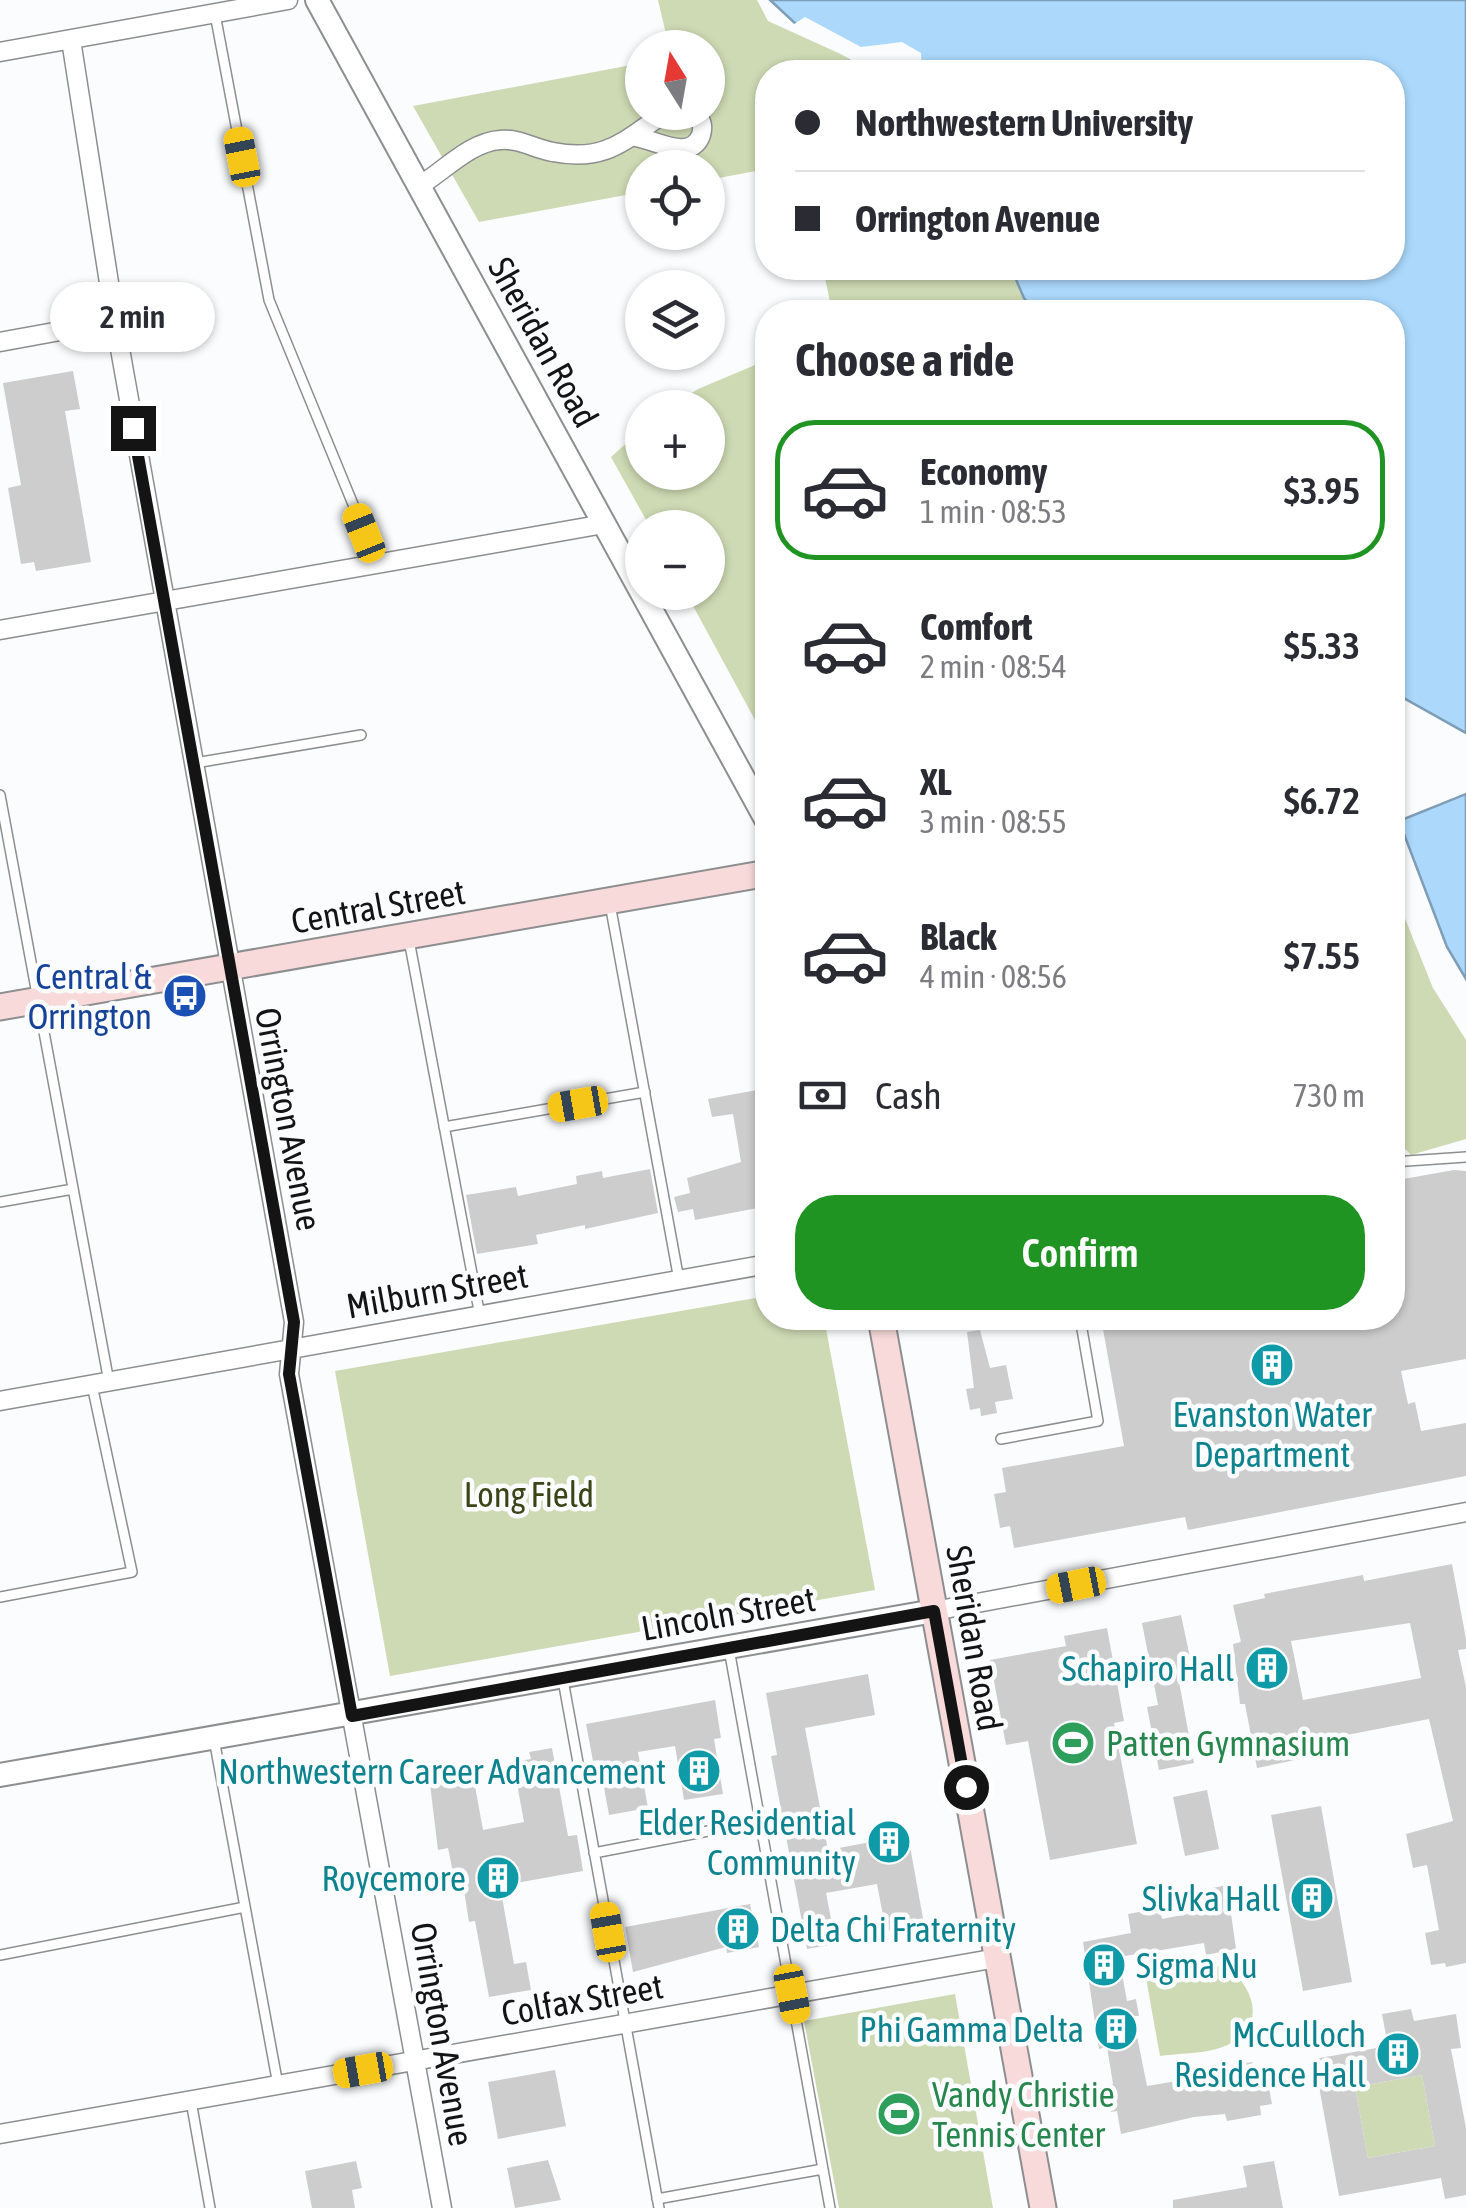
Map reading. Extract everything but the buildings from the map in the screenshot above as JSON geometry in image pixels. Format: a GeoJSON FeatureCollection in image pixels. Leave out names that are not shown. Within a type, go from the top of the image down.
{"type":"FeatureCollection","features":[{"type":"Feature","properties":{"kind":"main road","name":"Central Street"},"geometry":{"type":"LineString","coordinates":[[0,1008],[755,875]]}},
{"type":"Feature","properties":{"kind":"main road","name":"Sheridan Road"},"geometry":{"type":"LineString","coordinates":[[883,1330],[1042,2208]]}},
{"type":"Feature","properties":{"kind":"street"},"geometry":{"type":"LineString","coordinates":[[0,52],[288,0]]}},
{"type":"Feature","properties":{"kind":"street","name":"Sheridan Road"},"geometry":{"type":"LineString","coordinates":[[317,0],[755,799]]}},
{"type":"Feature","properties":{"kind":"street","name":"Orrington Avenue"},"geometry":{"type":"LineString","coordinates":[[71,40],[164,604],[294,1322],[289,1374],[442,2208]]}},
{"type":"Feature","properties":{"kind":"street"},"geometry":{"type":"LineString","coordinates":[[419,186],[468,152],[498,140],[574,154],[619,148],[644,130]]}},
{"type":"Feature","properties":{"kind":"street"},"geometry":{"type":"LineString","coordinates":[[636,137],[677,150],[690,148],[700,139],[701,130]]}},
{"type":"Feature","properties":{"kind":"street"},"geometry":{"type":"LineString","coordinates":[[0,342],[115,322]]}},
{"type":"Feature","properties":{"kind":"street"},"geometry":{"type":"LineString","coordinates":[[0,630],[604,524]]}},
{"type":"Feature","properties":{"kind":"street","name":"Milburn Street"},"geometry":{"type":"LineString","coordinates":[[0,1401],[755,1266]]}},
{"type":"Feature","properties":{"kind":"street","name":"Lincoln Street"},"geometry":{"type":"LineString","coordinates":[[0,1774],[729,1649],[1466,1512]]}},
{"type":"Feature","properties":{"kind":"street","name":"Colfax Street"},"geometry":{"type":"LineString","coordinates":[[0,2134],[998,1958]]}},
{"type":"Feature","properties":{"kind":"lane"},"geometry":{"type":"LineString","coordinates":[[215,14],[270,300],[378,566]]}},
{"type":"Feature","properties":{"kind":"lane"},"geometry":{"type":"LineString","coordinates":[[192,763],[361,735]]}},
{"type":"Feature","properties":{"kind":"lane"},"geometry":{"type":"LineString","coordinates":[[0,795],[73,1189],[132,1572],[0,1597]]}},
{"type":"Feature","properties":{"kind":"lane"},"geometry":{"type":"LineString","coordinates":[[610,901],[679,1280]]}},
{"type":"Feature","properties":{"kind":"lane"},"geometry":{"type":"LineString","coordinates":[[408,936],[480,1316]]}},
{"type":"Feature","properties":{"kind":"lane"},"geometry":{"type":"LineString","coordinates":[[444,1127],[645,1092]]}},
{"type":"Feature","properties":{"kind":"lane"},"geometry":{"type":"LineString","coordinates":[[1405,1161],[1466,1156]]}},
{"type":"Feature","properties":{"kind":"lane"},"geometry":{"type":"LineString","coordinates":[[0,1202],[73,1189]]}},
{"type":"Feature","properties":{"kind":"lane"},"geometry":{"type":"LineString","coordinates":[[1001,1439],[1098,1422],[1082,1330]]}},
{"type":"Feature","properties":{"kind":"lane"},"geometry":{"type":"LineString","coordinates":[[729,1649],[830,2208]]}},
{"type":"Feature","properties":{"kind":"lane"},"geometry":{"type":"LineString","coordinates":[[562,1678],[658,2204],[823,2168]]}},
{"type":"Feature","properties":{"kind":"lane"},"geometry":{"type":"LineString","coordinates":[[214,1739],[278,2085]]}},
{"type":"Feature","properties":{"kind":"lane"},"geometry":{"type":"LineString","coordinates":[[594,1853],[760,1821]]}},
{"type":"Feature","properties":{"kind":"lane"},"geometry":{"type":"LineString","coordinates":[[0,1955],[245,1907]]}},
{"type":"Feature","properties":{"kind":"lane"},"geometry":{"type":"LineString","coordinates":[[190,2100],[210,2208]]}},
{"type":"Feature","properties":{"kind":"green space"},"geometry":{"type":"Polygon","coordinates":[[[658,0],[757,0],[768,21],[854,60],[755,60],[755,171],[725,177],[725,150],[625,150],[625,195],[479,222],[413,106],[625,66],[625,130],[725,130],[725,30],[665,30],[658,0]]]}},
{"type":"Feature","properties":{"kind":"green space"},"geometry":{"type":"Polygon","coordinates":[[[825,280],[1016,280],[1025,300],[830,300],[825,280]]]}},
{"type":"Feature","properties":{"kind":"green space"},"geometry":{"type":"Polygon","coordinates":[[[755,365],[755,720],[695,610],[725,610],[725,510],[641,510],[629,490],[725,490],[725,390],[696,390],[755,365]]]}},
{"type":"Feature","properties":{"kind":"green space"},"geometry":{"type":"Polygon","coordinates":[[[625,444],[625,482],[611,457],[625,444]]]}},
{"type":"Feature","properties":{"kind":"green space"},"geometry":{"type":"Polygon","coordinates":[[[1405,918],[1433,988],[1466,1040],[1466,1139],[1411,1155],[1405,1149],[1405,918]]]}},
{"type":"Feature","properties":{"kind":"green space","name":"Long Field"},"geometry":{"type":"Polygon","coordinates":[[[755,1298],[755,1330],[826,1330],[875,1590],[390,1676],[335,1371],[755,1298]]]}},
{"type":"Feature","properties":{"kind":"green space"},"geometry":{"type":"Polygon","coordinates":[[[1226,1965],[1249,1994],[1253,2014],[1249,2025],[1224,2047],[1160,2056],[1146,1978],[1226,1965]]]}},
{"type":"Feature","properties":{"kind":"green space","name":"Vandy Christie Tennis Center"},"geometry":{"type":"Polygon","coordinates":[[[955,1994],[993,2208],[839,2208],[804,2021],[955,1994]]]}},
{"type":"Feature","properties":{"kind":"green space"},"geometry":{"type":"Polygon","coordinates":[[[1422,2075],[1435,2146],[1368,2158],[1355,2087],[1422,2075]]]}},
{"type":"Feature","properties":{"kind":"water"},"geometry":{"type":"Polygon","coordinates":[[[770,0],[1466,0],[1466,733],[1405,699],[1405,300],[1026,300],[1016,280],[1405,280],[1405,60],[853,60],[798,26],[770,0]]]}},
{"type":"Feature","properties":{"kind":"water"},"geometry":{"type":"Polygon","coordinates":[[[1466,794],[1466,979],[1447,947],[1405,837],[1405,819],[1466,794]]]}},
{"type":"Feature","properties":{"kind":"pier"},"geometry":{"type":"Polygon","coordinates":[[[805,17],[861,47],[902,42],[921,53],[921,60],[851,60],[791,26],[805,17]]]}},
{"type":"Feature","properties":{"kind":"place","name":"Central & Orrington"},"geometry":{"type":"Point","coordinates":[185,996]}},
{"type":"Feature","properties":{"kind":"place","name":"Evanston Water Department"},"geometry":{"type":"Point","coordinates":[1272,1365]}},
{"type":"Feature","properties":{"kind":"place","name":"Schapiro Hall"},"geometry":{"type":"Point","coordinates":[1267,1668]}},
{"type":"Feature","properties":{"kind":"place","name":"Patten Gymnasium"},"geometry":{"type":"Point","coordinates":[1073,1743]}},
{"type":"Feature","properties":{"kind":"place","name":"Northwestern Career Advancement"},"geometry":{"type":"Point","coordinates":[699,1771]}},
{"type":"Feature","properties":{"kind":"place","name":"Elder Residential Community"},"geometry":{"type":"Point","coordinates":[889,1842]}},
{"type":"Feature","properties":{"kind":"place","name":"Roycemore"},"geometry":{"type":"Point","coordinates":[498,1878]}},
{"type":"Feature","properties":{"kind":"place","name":"Slivka Hall"},"geometry":{"type":"Point","coordinates":[1312,1898]}},
{"type":"Feature","properties":{"kind":"place","name":"Delta Chi Fraternity"},"geometry":{"type":"Point","coordinates":[738,1929]}},
{"type":"Feature","properties":{"kind":"place","name":"Sigma Nu"},"geometry":{"type":"Point","coordinates":[1104,1965]}},
{"type":"Feature","properties":{"kind":"place","name":"Phi Gamma Delta"},"geometry":{"type":"Point","coordinates":[1116,2029]}},
{"type":"Feature","properties":{"kind":"place","name":"McCulloch Residence Hall"},"geometry":{"type":"Point","coordinates":[1398,2054]}},
{"type":"Feature","properties":{"kind":"place","name":"Vandy Christie Tennis Center"},"geometry":{"type":"Point","coordinates":[899,2114]}},
{"type":"Feature","properties":{"kind":"route"},"geometry":{"type":"LineString","coordinates":[[133,428],[294,1322],[289,1374],[352,1716],[934,1611],[966,1787]]}}]}
